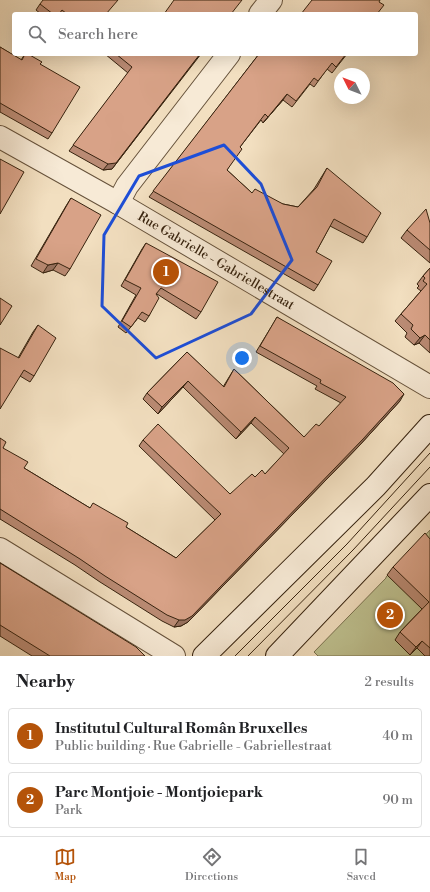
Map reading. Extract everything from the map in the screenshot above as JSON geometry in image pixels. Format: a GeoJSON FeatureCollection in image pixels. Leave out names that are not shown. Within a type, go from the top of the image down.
{"type":"FeatureCollection","features":[{"type":"Feature","properties":{"kind":"street"},"geometry":{"type":"LineString","coordinates":[[262,12],[271,0]]}},
{"type":"Feature","properties":{"kind":"street"},"geometry":{"type":"LineString","coordinates":[[118,203],[127,186],[228,56]]}},
{"type":"Feature","properties":{"kind":"street","name":"Rue Gabrielle - Gabriellestraat"},"geometry":{"type":"LineString","coordinates":[[0,137],[118,203],[430,387]]}},
{"type":"Feature","properties":{"kind":"street"},"geometry":{"type":"LineString","coordinates":[[204,656],[376,486],[430,426]]}},
{"type":"Feature","properties":{"kind":"street"},"geometry":{"type":"LineString","coordinates":[[277,656],[430,495]]}},
{"type":"Feature","properties":{"kind":"street"},"geometry":{"type":"LineString","coordinates":[[0,549],[174,656]]}},
{"type":"Feature","properties":{"kind":"highlighted area"},"geometry":{"type":"Polygon","coordinates":[[[224,145],[261,184],[292,260],[251,314],[156,358],[102,306],[104,235],[139,176],[224,145]]]}},
{"type":"Feature","properties":{"kind":"green space"},"geometry":{"type":"Polygon","coordinates":[[[430,530],[430,656],[318,656],[314,652],[430,530]]]}},
{"type":"Feature","properties":{"kind":"building"},"geometry":{"type":"Polygon","coordinates":[[[43,0],[118,0],[108,12],[64,12],[62,10],[60,12],[50,12],[40,4],[43,0]]]}},
{"type":"Feature","properties":{"kind":"building"},"geometry":{"type":"Polygon","coordinates":[[[174,0],[242,0],[233,12],[165,12],[174,0]]]}},
{"type":"Feature","properties":{"kind":"building"},"geometry":{"type":"Polygon","coordinates":[[[312,0],[380,0],[379,2],[384,5],[379,12],[303,12],[312,0]]]}},
{"type":"Feature","properties":{"kind":"building"},"geometry":{"type":"Polygon","coordinates":[[[0,47],[12,54],[12,56],[22,60],[24,56],[32,56],[42,62],[40,64],[80,87],[52,133],[0,103],[0,47]]]}},
{"type":"Feature","properties":{"kind":"building"},"geometry":{"type":"Polygon","coordinates":[[[118,56],[198,56],[116,163],[108,164],[73,145],[132,67],[118,56]]]}},
{"type":"Feature","properties":{"kind":"building"},"geometry":{"type":"Polygon","coordinates":[[[257,56],[344,56],[336,67],[332,63],[318,81],[314,78],[296,101],[287,94],[268,117],[265,114],[240,147],[242,149],[227,170],[252,193],[255,189],[283,204],[298,207],[317,187],[327,168],[381,213],[367,237],[334,219],[316,252],[332,261],[318,285],[153,191],[257,56]]]}},
{"type":"Feature","properties":{"kind":"building"},"geometry":{"type":"Polygon","coordinates":[[[0,159],[24,172],[0,214],[0,159]]]}},
{"type":"Feature","properties":{"kind":"building"},"geometry":{"type":"Polygon","coordinates":[[[71,198],[101,215],[70,269],[58,263],[48,265],[36,259],[71,198]]]}},
{"type":"Feature","properties":{"kind":"building"},"geometry":{"type":"Polygon","coordinates":[[[426,209],[430,223],[430,250],[407,230],[426,209]]]}},
{"type":"Feature","properties":{"kind":"building"},"geometry":{"type":"Polygon","coordinates":[[[146,243],[218,282],[201,312],[161,288],[156,294],[159,298],[149,316],[142,312],[131,327],[122,321],[141,288],[125,280],[146,243]]]}},
{"type":"Feature","properties":{"kind":"building"},"geometry":{"type":"Polygon","coordinates":[[[430,268],[430,340],[425,335],[420,338],[411,329],[413,325],[401,314],[427,284],[423,281],[425,278],[423,276],[430,268]]]}},
{"type":"Feature","properties":{"kind":"building"},"geometry":{"type":"Polygon","coordinates":[[[0,298],[12,306],[0,325],[0,298]]]}},
{"type":"Feature","properties":{"kind":"building"},"geometry":{"type":"Polygon","coordinates":[[[277,317],[393,383],[404,394],[363,439],[192,616],[185,620],[179,620],[167,615],[0,509],[0,438],[6,442],[3,448],[28,462],[24,468],[90,508],[93,503],[128,523],[126,527],[176,558],[221,514],[143,440],[158,424],[230,494],[252,474],[255,477],[262,470],[265,474],[289,448],[255,417],[241,432],[188,381],[162,407],[147,393],[187,352],[224,387],[234,369],[304,437],[316,424],[319,426],[346,397],[320,383],[321,380],[260,346],[277,317]]]}},
{"type":"Feature","properties":{"kind":"building"},"geometry":{"type":"Polygon","coordinates":[[[38,325],[56,338],[34,376],[24,370],[0,409],[0,348],[19,358],[38,325]]]}},
{"type":"Feature","properties":{"kind":"building"},"geometry":{"type":"Polygon","coordinates":[[[425,533],[430,539],[430,648],[422,641],[416,647],[400,632],[429,602],[393,567],[425,533]]]}},
{"type":"Feature","properties":{"kind":"building"},"geometry":{"type":"Polygon","coordinates":[[[0,563],[136,647],[145,656],[50,656],[0,625],[0,563]]]}},
{"type":"Feature","properties":{"kind":"tram line"},"geometry":{"type":"LineString","coordinates":[[235,656],[347,544],[430,453]]}},
{"type":"Feature","properties":{"kind":"tram line"},"geometry":{"type":"LineString","coordinates":[[248,656],[353,550],[430,467]]}},
{"type":"Feature","properties":{"kind":"place","name":"Institutul Cultural Român Bruxelles"},"geometry":{"type":"Point","coordinates":[166,272]}},
{"type":"Feature","properties":{"kind":"place","name":"Parc Montjoie - Montjoiepark"},"geometry":{"type":"Point","coordinates":[390,615]}}]}
